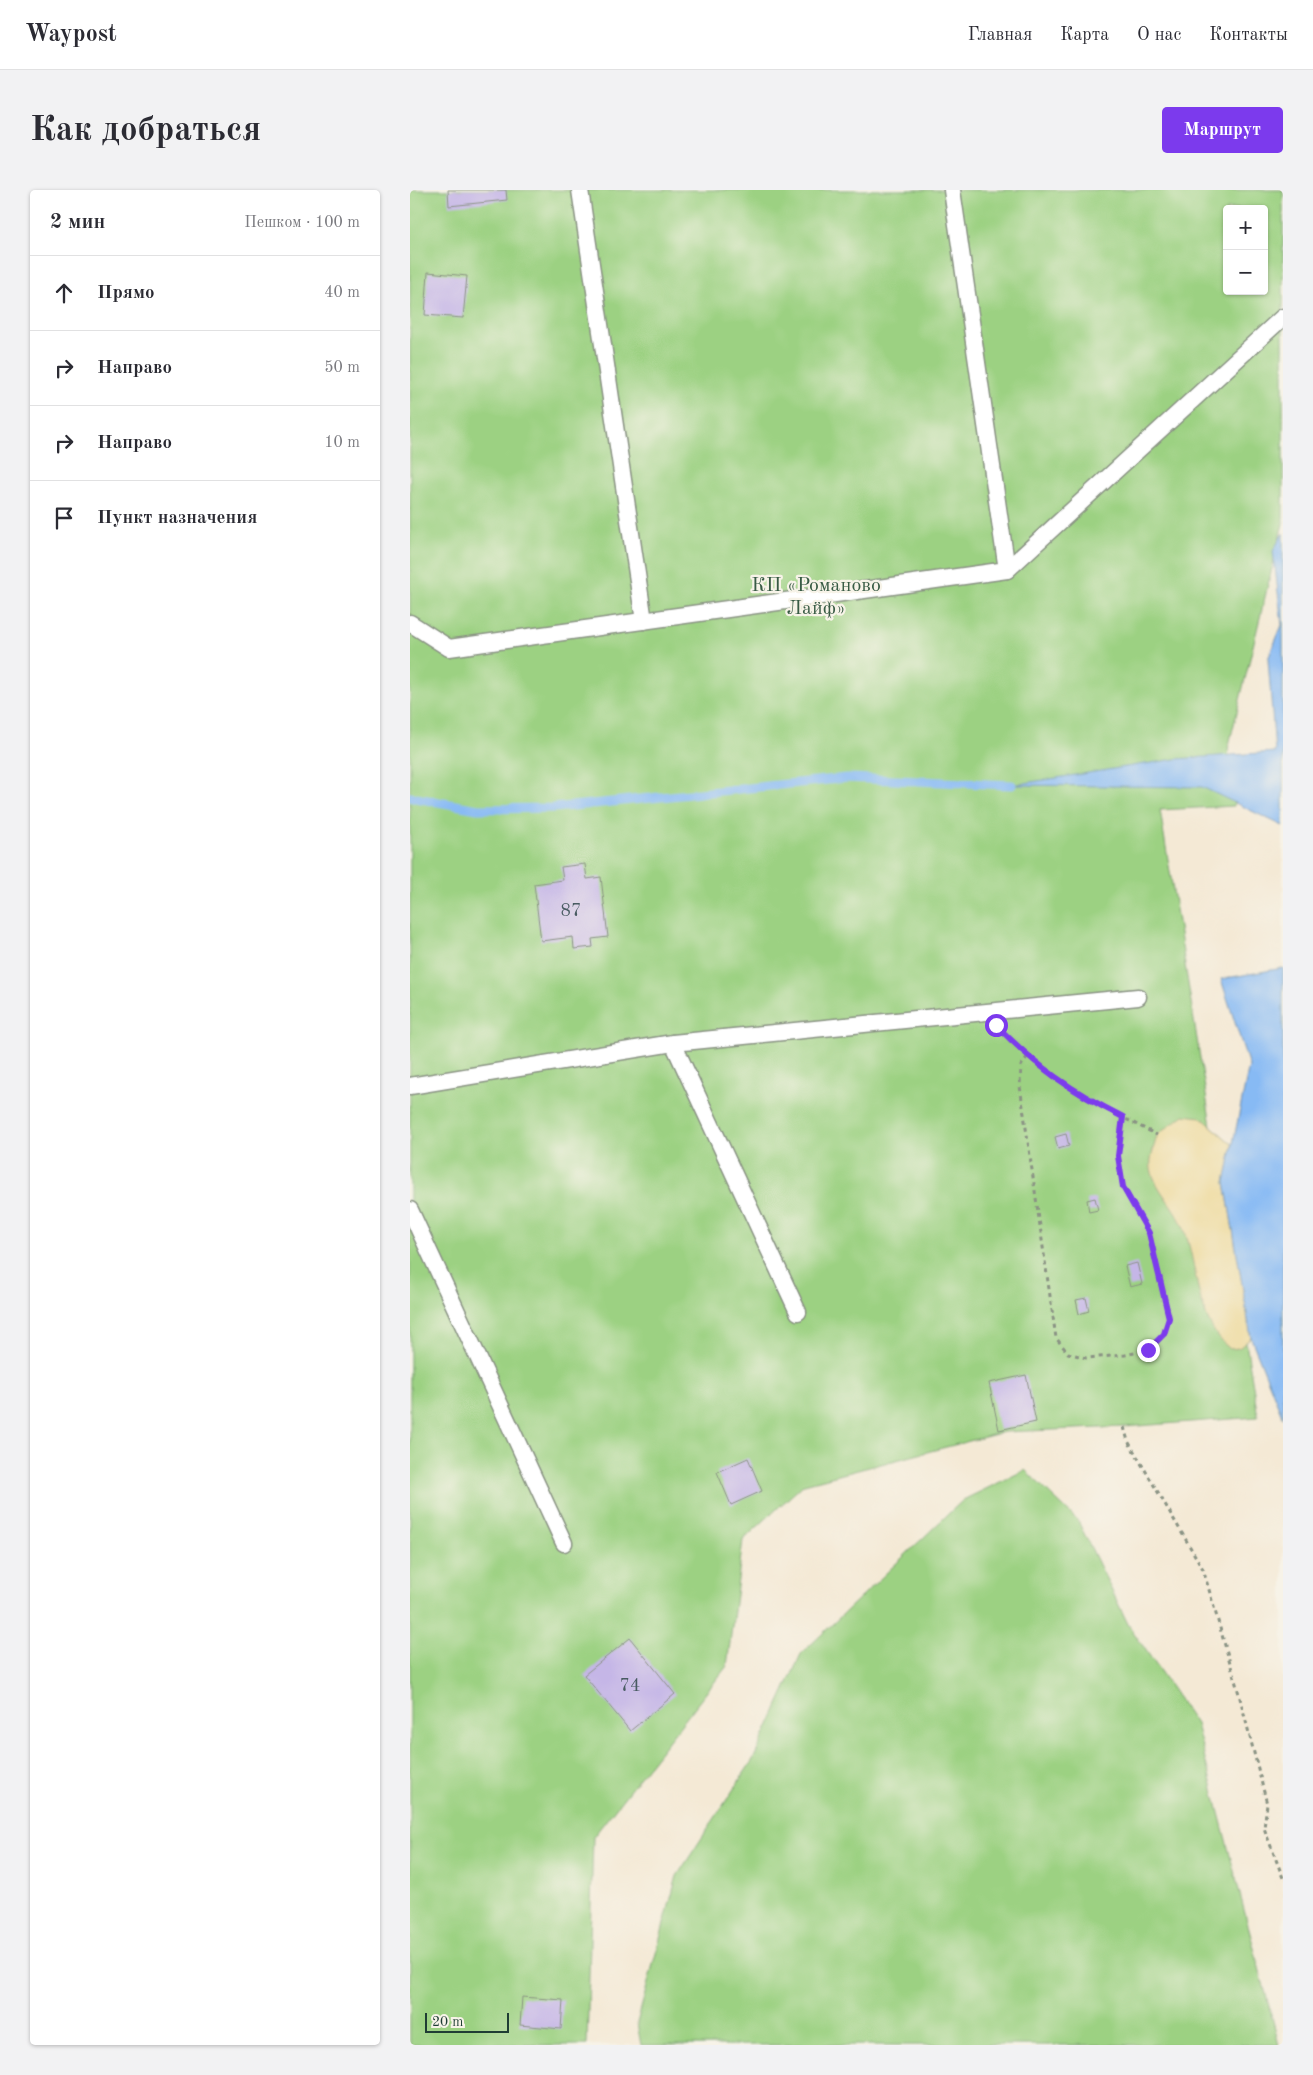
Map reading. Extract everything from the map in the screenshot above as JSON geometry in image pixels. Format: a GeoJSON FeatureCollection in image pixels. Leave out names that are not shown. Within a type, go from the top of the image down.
{"type":"FeatureCollection","features":[{"type":"Feature","properties":{"kind":"lane"},"geometry":{"type":"LineString","coordinates":[[580,190],[644,621]]}},
{"type":"Feature","properties":{"kind":"lane"},"geometry":{"type":"LineString","coordinates":[[952,190],[1007,570]]}},
{"type":"Feature","properties":{"kind":"lane"},"geometry":{"type":"LineString","coordinates":[[410,623],[449,648],[1007,570],[1283,317]]}},
{"type":"Feature","properties":{"kind":"lane"},"geometry":{"type":"LineString","coordinates":[[410,1086],[673,1042],[1138,997]]}},
{"type":"Feature","properties":{"kind":"lane"},"geometry":{"type":"LineString","coordinates":[[673,1042],[798,1312]]}},
{"type":"Feature","properties":{"kind":"lane"},"geometry":{"type":"LineString","coordinates":[[410,1210],[564,1543]]}},
{"type":"Feature","properties":{"kind":"path"},"geometry":{"type":"LineString","coordinates":[[990,1011],[996,1025],[1027,1057],[1081,1096],[1157,1135]]}},
{"type":"Feature","properties":{"kind":"path"},"geometry":{"type":"LineString","coordinates":[[1027,1057],[1020,1066],[1020,1086],[1056,1338],[1068,1353],[1086,1358],[1125,1356],[1148,1350],[1164,1334],[1169,1318],[1149,1233],[1123,1187],[1118,1156],[1123,1117]]}},
{"type":"Feature","properties":{"kind":"path"},"geometry":{"type":"LineString","coordinates":[[1124,1427],[1128,1442],[1203,1569],[1239,1694],[1266,1804],[1264,1828],[1283,1878]]}},
{"type":"Feature","properties":{"kind":"green space","name":"КП «Романово Лайф»"},"geometry":{"type":"Polygon","coordinates":[[[410,190],[1283,190],[1283,523],[1228,749],[1234,806],[1160,810],[1258,1417],[1124,1427],[1004,1432],[804,1484],[743,1540],[727,1666],[593,1837],[587,2045],[410,2045],[410,190]]]}},
{"type":"Feature","properties":{"kind":"green space"},"geometry":{"type":"Polygon","coordinates":[[[1025,1470],[1078,1521],[1128,1624],[1196,1724],[1279,2045],[641,2045],[637,2023],[677,1876],[754,1758],[801,1654],[963,1500],[1025,1470]]]}},
{"type":"Feature","properties":{"kind":"sand"},"geometry":{"type":"Polygon","coordinates":[[[1184,1115],[1201,1117],[1233,1145],[1225,1182],[1251,1338],[1239,1348],[1230,1349],[1218,1337],[1210,1323],[1199,1292],[1183,1226],[1156,1183],[1151,1169],[1151,1156],[1157,1135],[1184,1115]]]}},
{"type":"Feature","properties":{"kind":"water"},"geometry":{"type":"Polygon","coordinates":[[[1283,533],[1283,826],[1202,787],[1012,785],[1176,759],[1275,752],[1268,659],[1282,625],[1273,551],[1283,533]]]}},
{"type":"Feature","properties":{"kind":"water"},"geometry":{"type":"Polygon","coordinates":[[[1283,968],[1283,1418],[1251,1338],[1225,1182],[1249,1066],[1221,979],[1283,968]]]}},
{"type":"Feature","properties":{"kind":"building"},"geometry":{"type":"Polygon","coordinates":[[[448,190],[506,190],[507,200],[449,206],[448,190]]]}},
{"type":"Feature","properties":{"kind":"building"},"geometry":{"type":"Polygon","coordinates":[[[428,272],[467,276],[463,318],[425,315],[428,272]]]}},
{"type":"Feature","properties":{"kind":"building"},"geometry":{"type":"Polygon","coordinates":[[[585,864],[587,879],[601,877],[608,937],[592,939],[593,947],[574,949],[573,937],[541,941],[534,884],[563,880],[561,867],[585,864]]]}},
{"type":"Feature","properties":{"kind":"building"},"geometry":{"type":"Polygon","coordinates":[[[1066,1134],[1069,1146],[1058,1149],[1055,1137],[1066,1134]]]}},
{"type":"Feature","properties":{"kind":"building"},"geometry":{"type":"Polygon","coordinates":[[[1095,1198],[1098,1210],[1089,1212],[1087,1200],[1095,1198]]]}},
{"type":"Feature","properties":{"kind":"building"},"geometry":{"type":"Polygon","coordinates":[[[1137,1263],[1142,1284],[1130,1287],[1125,1266],[1137,1263]]]}},
{"type":"Feature","properties":{"kind":"building"},"geometry":{"type":"Polygon","coordinates":[[[1086,1298],[1089,1311],[1079,1314],[1076,1300],[1086,1298]]]}},
{"type":"Feature","properties":{"kind":"building"},"geometry":{"type":"Polygon","coordinates":[[[1026,1375],[1036,1422],[999,1430],[989,1383],[1026,1375]]]}},
{"type":"Feature","properties":{"kind":"building"},"geometry":{"type":"Polygon","coordinates":[[[748,1458],[762,1491],[731,1505],[717,1472],[748,1458]]]}},
{"type":"Feature","properties":{"kind":"building"},"geometry":{"type":"Polygon","coordinates":[[[630,1638],[675,1694],[630,1731],[584,1675],[630,1638]]]}},
{"type":"Feature","properties":{"kind":"building"},"geometry":{"type":"Polygon","coordinates":[[[522,1997],[563,2000],[561,2029],[520,2025],[522,1997]]]}},
{"type":"Feature","properties":{"kind":"waterway"},"geometry":{"type":"LineString","coordinates":[[410,797],[478,809],[553,808],[847,778],[1012,785]]}},
{"type":"Feature","properties":{"kind":"route"},"geometry":{"type":"LineString","coordinates":[[996,1025],[1027,1057],[1081,1096],[1123,1117],[1118,1156],[1123,1187],[1149,1233],[1162,1280],[1169,1318],[1164,1334],[1148,1350]]}}]}
